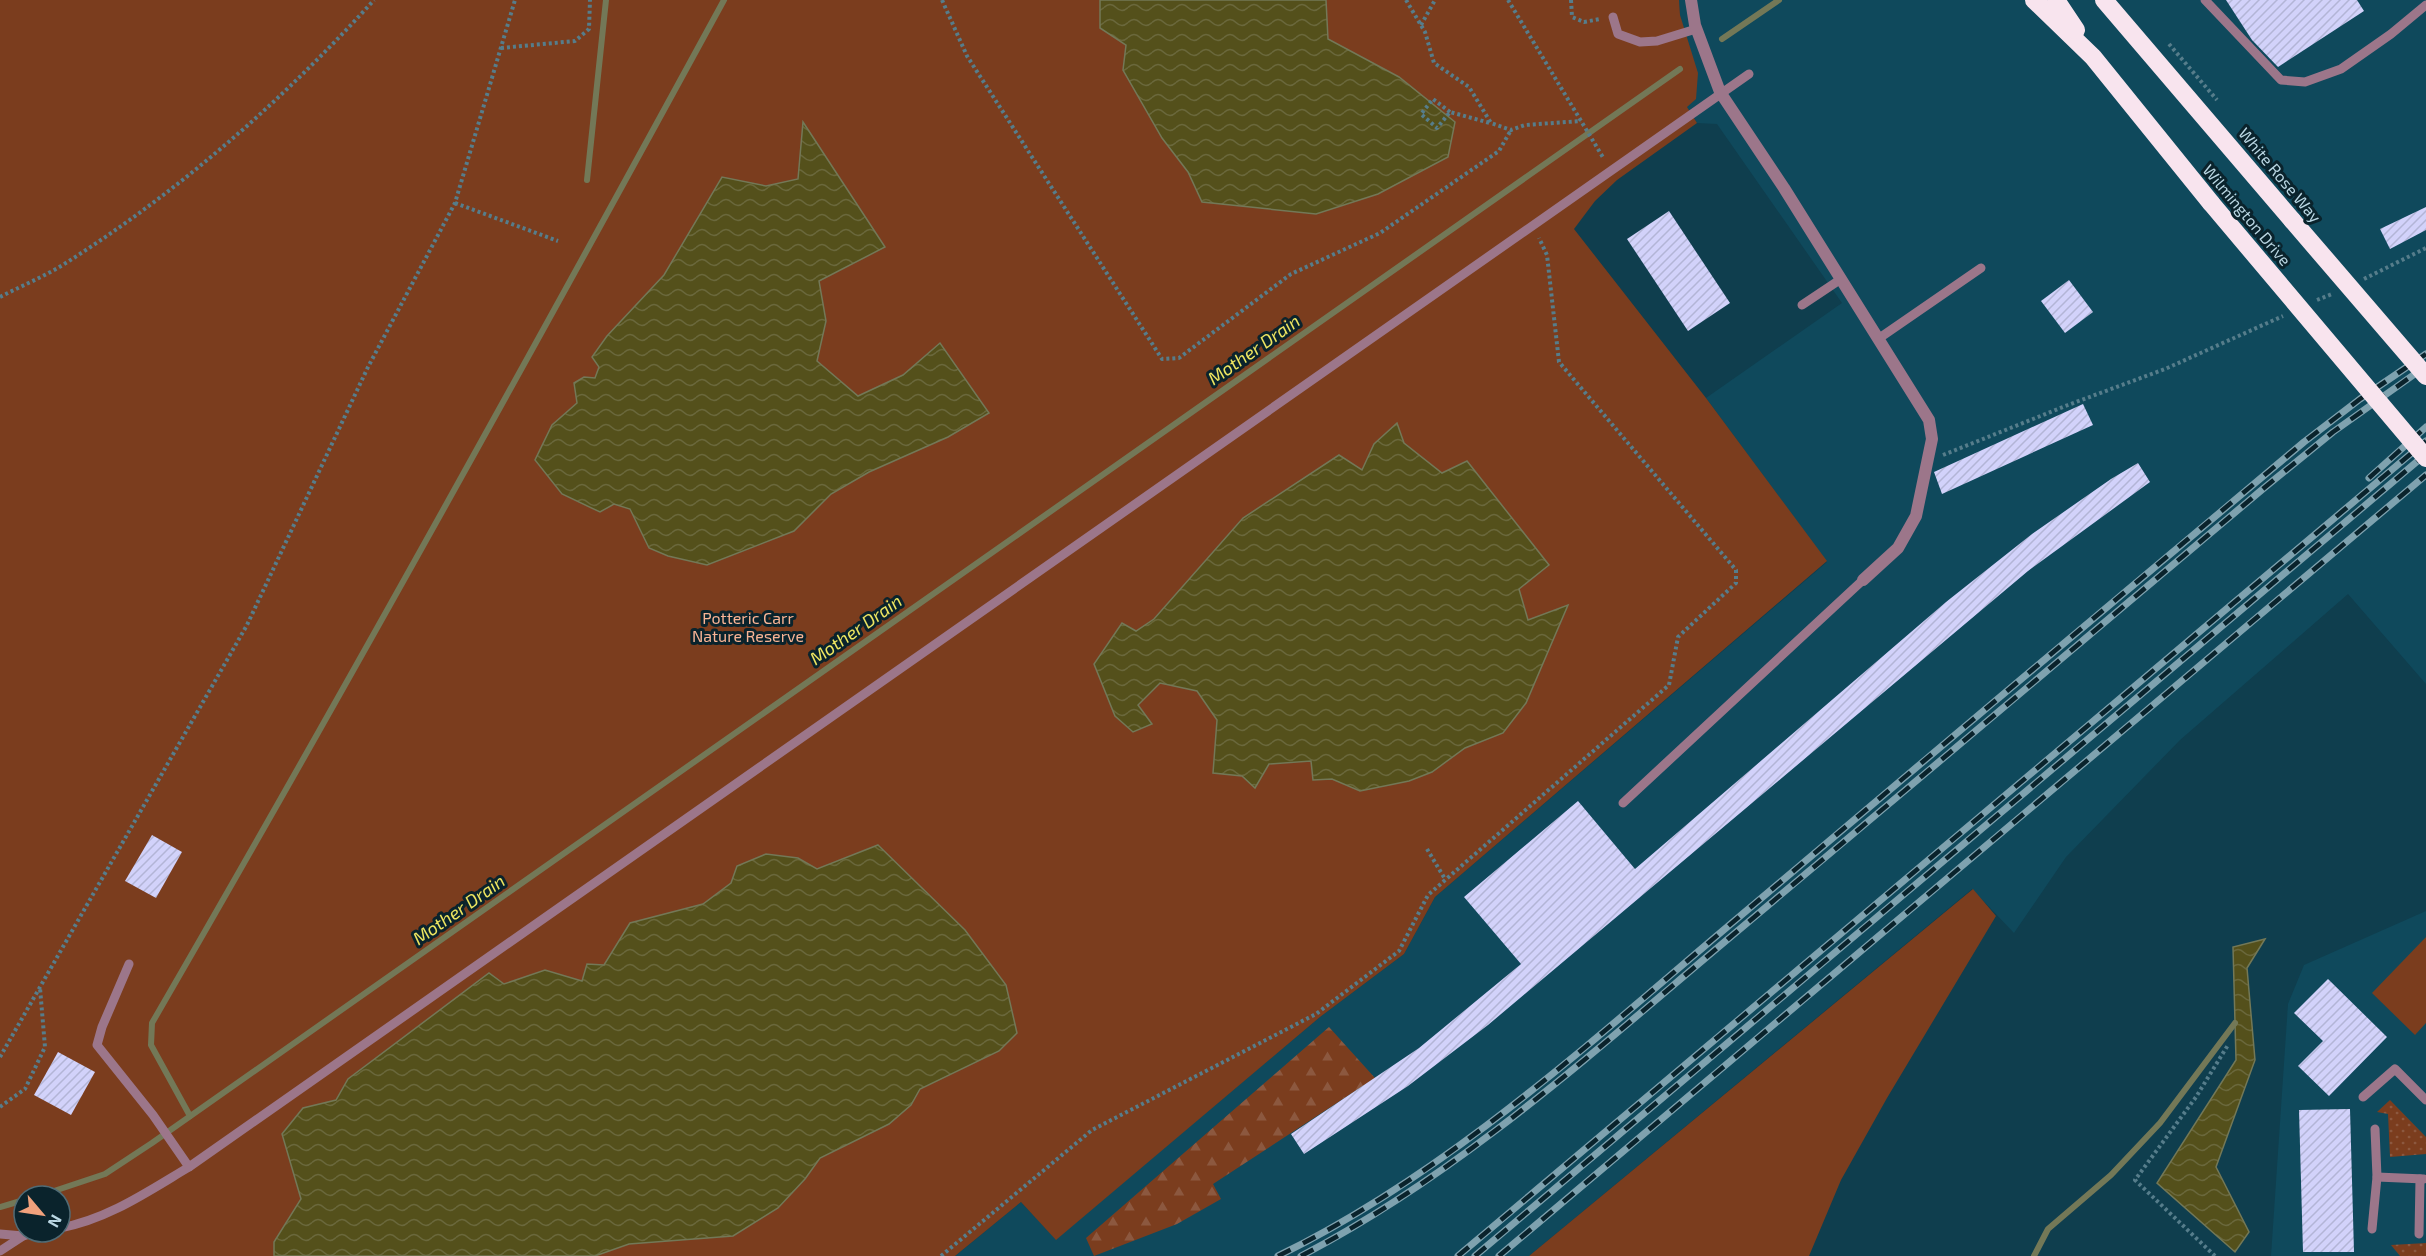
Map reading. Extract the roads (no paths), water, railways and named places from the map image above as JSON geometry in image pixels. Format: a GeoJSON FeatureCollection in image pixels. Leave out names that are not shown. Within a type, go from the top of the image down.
{"type":"FeatureCollection","features":[{"type":"Feature","properties":{"kind":"highway","name":"Wilmington Drive"},"geometry":{"type":"LineString","coordinates":[[2034,0],[2093,57],[2211,203],[2426,458]]}},
{"type":"Feature","properties":{"kind":"highway"},"geometry":{"type":"LineString","coordinates":[[2056,0],[2093,57]]}},
{"type":"Feature","properties":{"kind":"highway","name":"White Rose Way"},"geometry":{"type":"LineString","coordinates":[[2104,0],[2426,376]]}},
{"type":"Feature","properties":{"kind":"street"},"geometry":{"type":"LineString","coordinates":[[1691,0],[1696,29],[1720,92],[1929,420],[1932,439],[1916,516],[1898,548],[1863,580]]}},
{"type":"Feature","properties":{"kind":"lane"},"geometry":{"type":"LineString","coordinates":[[2205,0],[2281,80],[2305,82],[2341,69],[2391,34],[2426,5]]}},
{"type":"Feature","properties":{"kind":"lane"},"geometry":{"type":"LineString","coordinates":[[1613,17],[1618,34],[1640,42],[1657,41],[1696,29]]}},
{"type":"Feature","properties":{"kind":"lane"},"geometry":{"type":"LineString","coordinates":[[72,1226],[85,1223],[123,1206],[189,1167],[1720,92],[1749,74]]}},
{"type":"Feature","properties":{"kind":"lane"},"geometry":{"type":"LineString","coordinates":[[1878,339],[1981,268]]}},
{"type":"Feature","properties":{"kind":"lane"},"geometry":{"type":"LineString","coordinates":[[1802,305],[1841,279]]}},
{"type":"Feature","properties":{"kind":"lane"},"geometry":{"type":"LineString","coordinates":[[1623,803],[1863,580]]}},
{"type":"Feature","properties":{"kind":"lane"},"geometry":{"type":"LineString","coordinates":[[129,963],[102,1027],[97,1045],[153,1115],[189,1167]]}},
{"type":"Feature","properties":{"kind":"lane"},"geometry":{"type":"LineString","coordinates":[[2363,1097],[2395,1069],[2426,1100]]}},
{"type":"Feature","properties":{"kind":"lane"},"geometry":{"type":"LineString","coordinates":[[2372,1229],[2377,1177],[2375,1129]]}},
{"type":"Feature","properties":{"kind":"lane"},"geometry":{"type":"LineString","coordinates":[[2377,1177],[2423,1179],[2419,1234]]}},
{"type":"Feature","properties":{"kind":"water"},"geometry":{"type":"Polygon","coordinates":[[[1100,0],[1326,0],[1328,39],[1399,77],[1455,122],[1448,157],[1378,194],[1316,214],[1202,202],[1188,172],[1162,138],[1123,70],[1126,45],[1100,28],[1100,0]]]}},
{"type":"Feature","properties":{"kind":"water"},"geometry":{"type":"Polygon","coordinates":[[[803,122],[885,247],[819,281],[826,321],[817,361],[858,396],[903,375],[940,343],[989,413],[948,437],[869,472],[831,494],[794,531],[707,565],[668,556],[649,548],[630,509],[614,504],[600,512],[562,494],[535,460],[552,425],[577,403],[574,383],[584,377],[595,378],[599,367],[592,357],[607,336],[664,275],[722,177],[766,186],[798,179],[803,122]]]}},
{"type":"Feature","properties":{"kind":"water"},"geometry":{"type":"Polygon","coordinates":[[[1397,423],[1404,443],[1442,473],[1467,461],[1549,565],[1519,589],[1528,620],[1568,605],[1526,703],[1503,733],[1465,748],[1432,772],[1409,781],[1360,791],[1332,779],[1313,780],[1311,761],[1269,764],[1255,788],[1242,776],[1213,773],[1217,720],[1197,691],[1160,683],[1138,705],[1152,724],[1133,732],[1115,716],[1094,664],[1122,623],[1136,631],[1154,619],[1243,518],[1339,455],[1362,470],[1374,444],[1397,423]]]}},
{"type":"Feature","properties":{"kind":"water"},"geometry":{"type":"Polygon","coordinates":[[[878,845],[965,930],[1006,985],[1017,1033],[999,1051],[920,1089],[911,1105],[889,1124],[820,1158],[805,1179],[778,1208],[733,1236],[629,1244],[595,1256],[274,1256],[274,1242],[301,1199],[282,1134],[303,1108],[336,1100],[348,1079],[489,973],[504,984],[545,970],[582,981],[587,964],[604,965],[630,923],[703,904],[731,883],[737,866],[766,854],[798,858],[817,869],[878,845]]]}},
{"type":"Feature","properties":{"kind":"water"},"geometry":{"type":"Polygon","coordinates":[[[2265,939],[2247,968],[2255,1060],[2216,1167],[2249,1232],[2235,1252],[2157,1183],[2236,1060],[2233,947],[2265,939]]]}},
{"type":"Feature","properties":{"kind":"waterway"},"geometry":{"type":"LineString","coordinates":[[587,180],[606,0]]}},
{"type":"Feature","properties":{"kind":"waterway"},"geometry":{"type":"LineString","coordinates":[[190,1116],[151,1045],[152,1023],[298,769],[724,0]]}},
{"type":"Feature","properties":{"kind":"waterway","name":"Mother Drain"},"geometry":{"type":"LineString","coordinates":[[1722,39],[1779,0]]}},
{"type":"Feature","properties":{"kind":"waterway","name":"Mother Drain"},"geometry":{"type":"LineString","coordinates":[[72,1185],[105,1174],[152,1143],[1680,69]]}},
{"type":"Feature","properties":{"kind":"waterway"},"geometry":{"type":"LineString","coordinates":[[2034,1256],[2048,1229],[2111,1175],[2160,1123],[2235,1023]]}},
{"type":"Feature","properties":{"kind":"waterway","name":"Mother Drain"},"geometry":{"type":"LineString","coordinates":[[0,1207],[12,1204]]}},
{"type":"Feature","properties":{"kind":"railway"},"geometry":{"type":"LineString","coordinates":[[1278,1256],[1402,1185],[1519,1101],[2304,442],[2360,399],[2426,354]]}},
{"type":"Feature","properties":{"kind":"railway"},"geometry":{"type":"LineString","coordinates":[[1301,1256],[1359,1224],[1415,1188],[1523,1110],[2264,488],[2333,432],[2426,366]]}},
{"type":"Feature","properties":{"kind":"railway"},"geometry":{"type":"LineString","coordinates":[[2369,478],[2426,427]]}},
{"type":"Feature","properties":{"kind":"railway"},"geometry":{"type":"LineString","coordinates":[[1458,1256],[2426,441]]}},
{"type":"Feature","properties":{"kind":"railway"},"geometry":{"type":"LineString","coordinates":[[1475,1256],[2426,454]]}},
{"type":"Feature","properties":{"kind":"railway"},"geometry":{"type":"LineString","coordinates":[[1499,1256],[2426,475]]}},
{"type":"Feature","properties":{"kind":"park label","name":"Potteric Carr Nature Reserve"},"geometry":{"type":"Point","coordinates":[748,627]}}]}
